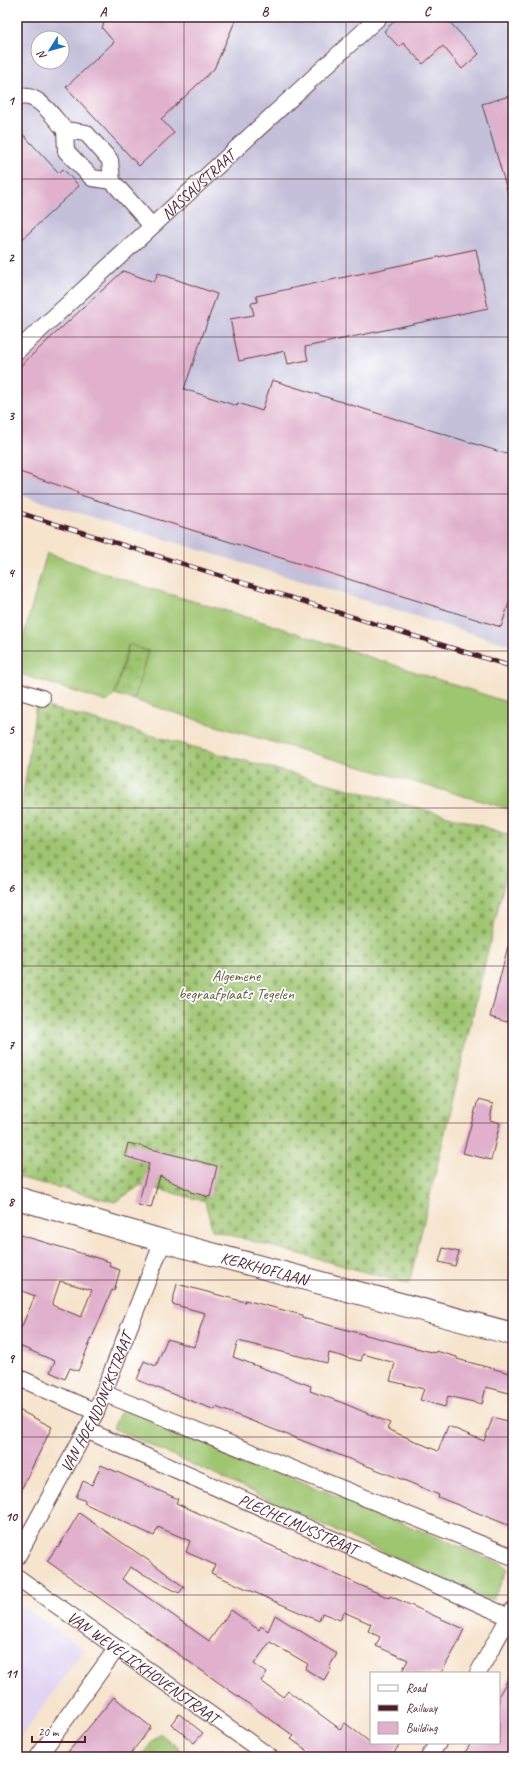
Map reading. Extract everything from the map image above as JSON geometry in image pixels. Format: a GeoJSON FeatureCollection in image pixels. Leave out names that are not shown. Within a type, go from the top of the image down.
{"type":"FeatureCollection","features":[{"type":"Feature","properties":{"kind":"street","name":"NASSAUSTRAAT"},"geometry":{"type":"LineString","coordinates":[[17,351],[379,17]]}},
{"type":"Feature","properties":{"kind":"street"},"geometry":{"type":"LineString","coordinates":[[20,97],[37,99],[65,130],[66,151],[92,178],[112,181]]}},
{"type":"Feature","properties":{"kind":"street"},"geometry":{"type":"LineString","coordinates":[[65,130],[86,133],[110,160],[112,181],[152,226]]}},
{"type":"Feature","properties":{"kind":"street"},"geometry":{"type":"LineString","coordinates":[[17,690],[42,698]]}},
{"type":"Feature","properties":{"kind":"street","name":"KERKHOFLAAN"},"geometry":{"type":"LineString","coordinates":[[17,1198],[163,1241],[513,1334]]}},
{"type":"Feature","properties":{"kind":"street","name":"VAN HOENDONCKSTRAAT"},"geometry":{"type":"LineString","coordinates":[[17,1557],[96,1412],[163,1241]]}},
{"type":"Feature","properties":{"kind":"street"},"geometry":{"type":"LineString","coordinates":[[17,1377],[96,1412]]}},
{"type":"Feature","properties":{"kind":"street"},"geometry":{"type":"LineString","coordinates":[[103,1393],[513,1557]]}},
{"type":"Feature","properties":{"kind":"street","name":"PLECHELMUSSTRAAT"},"geometry":{"type":"LineString","coordinates":[[86,1430],[511,1614]]}},
{"type":"Feature","properties":{"kind":"street","name":"VAN WEVELICKHOVENSTRAAT"},"geometry":{"type":"LineString","coordinates":[[17,1576],[270,1757]]}},
{"type":"Feature","properties":{"kind":"street"},"geometry":{"type":"LineString","coordinates":[[479,1672],[511,1614]]}},
{"type":"Feature","properties":{"kind":"street"},"geometry":{"type":"LineString","coordinates":[[38,1757],[117,1648]]}},
{"type":"Feature","properties":{"kind":"street"},"geometry":{"type":"LineString","coordinates":[[429,1757],[437,1744]]}},
{"type":"Feature","properties":{"kind":"shaded area"},"geometry":{"type":"Polygon","coordinates":[[[17,17],[513,17],[513,646],[17,494],[17,17]]]}},
{"type":"Feature","properties":{"kind":"shaded area"},"geometry":{"type":"Polygon","coordinates":[[[17,1602],[84,1649],[17,1743],[17,1602]]]}},
{"type":"Feature","properties":{"kind":"green space"},"geometry":{"type":"Polygon","coordinates":[[[47,553],[145,587],[257,620],[513,704],[513,810],[223,728],[134,700],[148,651],[128,645],[115,694],[107,702],[17,673],[17,658],[47,553]]]}},
{"type":"Feature","properties":{"kind":"green space"},"geometry":{"type":"Polygon","coordinates":[[[129,644],[148,651],[134,700],[115,694],[129,644]]]}},
{"type":"Feature","properties":{"kind":"green space","name":"Algemene begraafplaats Tegelen"},"geometry":{"type":"Polygon","coordinates":[[[36,704],[463,820],[513,836],[513,845],[409,1284],[212,1230],[205,1201],[141,1185],[115,1202],[17,1177],[17,838],[36,704]]]}},
{"type":"Feature","properties":{"kind":"green space"},"geometry":{"type":"Polygon","coordinates":[[[122,1408],[502,1564],[508,1569],[493,1599],[485,1599],[113,1428],[122,1408]]]}},
{"type":"Feature","properties":{"kind":"green space"},"geometry":{"type":"Polygon","coordinates":[[[160,1733],[183,1752],[178,1757],[140,1757],[160,1733]]]}},
{"type":"Feature","properties":{"kind":"building"},"geometry":{"type":"Polygon","coordinates":[[[106,17],[237,17],[214,69],[161,119],[174,133],[139,166],[66,87],[114,42],[102,28],[106,17]]]}},
{"type":"Feature","properties":{"kind":"building"},"geometry":{"type":"Polygon","coordinates":[[[399,17],[445,17],[479,54],[462,69],[443,46],[423,64],[403,43],[399,47],[384,31],[399,17]]]}},
{"type":"Feature","properties":{"kind":"building"},"geometry":{"type":"Polygon","coordinates":[[[513,95],[513,197],[509,197],[482,104],[513,95]]]}},
{"type":"Feature","properties":{"kind":"building"},"geometry":{"type":"Polygon","coordinates":[[[17,128],[59,173],[63,169],[79,186],[17,244],[17,128]]]}},
{"type":"Feature","properties":{"kind":"building"},"geometry":{"type":"Polygon","coordinates":[[[476,249],[488,308],[305,347],[308,360],[288,364],[285,351],[239,361],[230,319],[254,315],[251,303],[258,302],[256,296],[476,249]]]}},
{"type":"Feature","properties":{"kind":"building"},"geometry":{"type":"Polygon","coordinates":[[[123,271],[154,282],[158,273],[217,294],[184,389],[237,406],[238,403],[262,411],[272,380],[513,456],[513,591],[501,627],[77,494],[78,492],[17,471],[17,369],[123,271]]]}},
{"type":"Feature","properties":{"kind":"building"},"geometry":{"type":"Polygon","coordinates":[[[508,946],[513,947],[513,998],[507,1022],[490,1017],[508,946]]]}},
{"type":"Feature","properties":{"kind":"building"},"geometry":{"type":"Polygon","coordinates":[[[478,1100],[493,1104],[490,1120],[500,1123],[491,1160],[463,1153],[478,1100]]]}},
{"type":"Feature","properties":{"kind":"building"},"geometry":{"type":"Polygon","coordinates":[[[128,1143],[217,1166],[210,1197],[190,1192],[191,1191],[160,1176],[151,1208],[138,1205],[149,1164],[125,1156],[128,1143]]]}},
{"type":"Feature","properties":{"kind":"building"},"geometry":{"type":"Polygon","coordinates":[[[17,1234],[110,1262],[109,1266],[120,1270],[114,1291],[112,1290],[78,1371],[70,1368],[65,1379],[50,1372],[55,1361],[17,1345],[17,1326],[21,1328],[35,1296],[17,1289],[17,1234]],[[60,1281],[52,1305],[81,1317],[92,1290],[60,1281]]]}},
{"type":"Feature","properties":{"kind":"building"},"geometry":{"type":"Polygon","coordinates":[[[443,1248],[459,1252],[455,1266],[439,1262],[443,1248]]]}},
{"type":"Feature","properties":{"kind":"building"},"geometry":{"type":"Polygon","coordinates":[[[177,1284],[302,1315],[302,1318],[435,1353],[436,1351],[457,1357],[457,1359],[513,1374],[513,1394],[486,1387],[482,1404],[448,1396],[445,1407],[420,1400],[424,1389],[390,1381],[395,1363],[363,1354],[361,1361],[329,1353],[327,1363],[238,1341],[233,1357],[311,1386],[310,1391],[390,1423],[387,1429],[438,1451],[448,1426],[484,1441],[493,1417],[513,1423],[513,1527],[438,1497],[439,1495],[411,1483],[216,1407],[215,1410],[137,1380],[144,1361],[156,1366],[167,1339],[194,1347],[205,1313],[172,1304],[177,1284]]]}},
{"type":"Feature","properties":{"kind":"building"},"geometry":{"type":"Polygon","coordinates":[[[17,1409],[52,1427],[17,1498],[17,1409]]]}},
{"type":"Feature","properties":{"kind":"building"},"geometry":{"type":"Polygon","coordinates":[[[101,1465],[178,1499],[176,1503],[209,1518],[389,1598],[390,1596],[464,1629],[456,1647],[442,1672],[402,1672],[408,1660],[376,1646],[380,1637],[368,1631],[371,1624],[344,1612],[340,1620],[322,1613],[319,1621],[211,1573],[215,1565],[186,1552],[190,1541],[158,1527],[154,1536],[84,1503],[86,1501],[76,1497],[83,1481],[92,1485],[101,1465]]]}},
{"type":"Feature","properties":{"kind":"building"},"geometry":{"type":"Polygon","coordinates":[[[79,1513],[155,1565],[184,1587],[179,1593],[130,1567],[122,1579],[209,1641],[231,1610],[259,1630],[261,1626],[268,1631],[275,1615],[337,1654],[329,1667],[331,1668],[324,1680],[305,1669],[308,1664],[270,1642],[254,1664],[267,1673],[261,1681],[283,1697],[288,1691],[340,1729],[345,1723],[370,1742],[370,1744],[399,1744],[392,1757],[316,1757],[291,1739],[294,1736],[47,1561],[57,1547],[58,1548],[79,1513]]]}},
{"type":"Feature","properties":{"kind":"building"},"geometry":{"type":"Polygon","coordinates":[[[513,1671],[513,1757],[462,1757],[470,1744],[500,1744],[500,1693],[513,1671]]]}},
{"type":"Feature","properties":{"kind":"building"},"geometry":{"type":"Polygon","coordinates":[[[114,1697],[151,1727],[128,1757],[64,1757],[114,1697]]]}},
{"type":"Feature","properties":{"kind":"building"},"geometry":{"type":"Polygon","coordinates":[[[179,1714],[203,1733],[194,1743],[171,1724],[179,1714]]]}},
{"type":"Feature","properties":{"kind":"railway"},"geometry":{"type":"LineString","coordinates":[[17,512],[513,667]]}}]}
